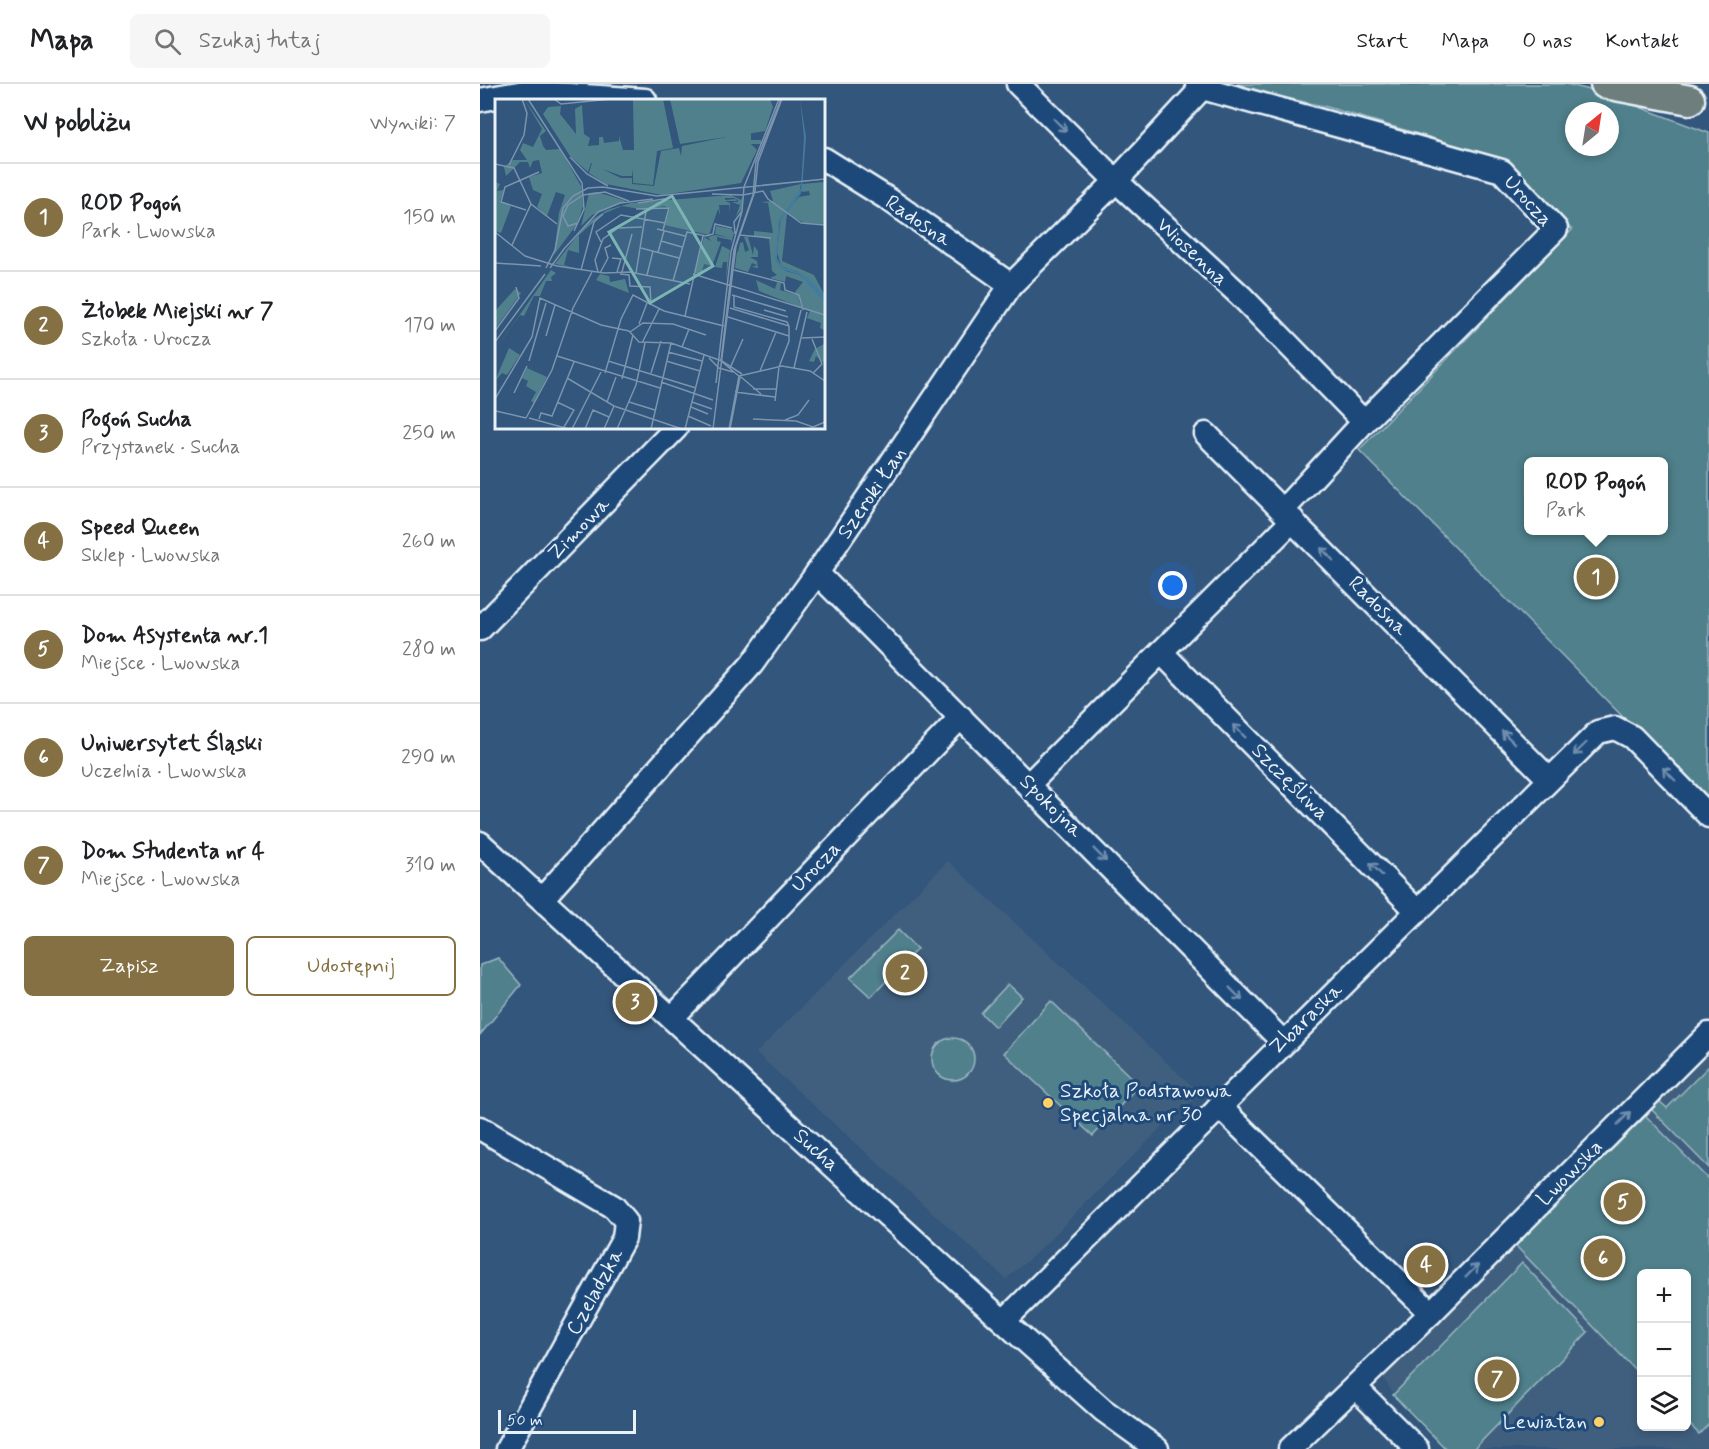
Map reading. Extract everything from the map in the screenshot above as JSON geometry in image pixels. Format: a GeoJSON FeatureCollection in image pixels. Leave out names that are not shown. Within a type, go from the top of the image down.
{"type":"FeatureCollection","features":[{"type":"Feature","properties":{"kind":"main road"},"geometry":{"type":"LineString","coordinates":[[1605,84],[1700,105]]}},
{"type":"Feature","properties":{"kind":"main road"},"geometry":{"type":"LineString","coordinates":[[1654,84],[1700,105]]}},
{"type":"Feature","properties":{"kind":"street","name":"Wiosenna"},"geometry":{"type":"LineString","coordinates":[[1018,84],[1116,181],[1241,296],[1364,422]]}},
{"type":"Feature","properties":{"kind":"street","name":"Szeroki Łan"},"geometry":{"type":"LineString","coordinates":[[542,899],[752,664],[818,573],[1011,285],[1116,181],[1199,86]]}},
{"type":"Feature","properties":{"kind":"street","name":"Urocza"},"geometry":{"type":"LineString","coordinates":[[1029,784],[1162,653],[1288,515],[1364,422],[1556,229],[1502,171],[1199,86]]}},
{"type":"Feature","properties":{"kind":"street"},"geometry":{"type":"LineString","coordinates":[[480,100],[525,92],[630,99]]}},
{"type":"Feature","properties":{"kind":"street","name":"Radosna"},"geometry":{"type":"LineString","coordinates":[[825,160],[888,199],[1011,285]]}},
{"type":"Feature","properties":{"kind":"street","name":"Zimowa"},"geometry":{"type":"LineString","coordinates":[[480,629],[675,429]]}},
{"type":"Feature","properties":{"kind":"street","name":"Radosna"},"geometry":{"type":"LineString","coordinates":[[1206,434],[1549,779]]}},
{"type":"Feature","properties":{"kind":"street","name":"Spokojna"},"geometry":{"type":"LineString","coordinates":[[818,573],[1283,1042]]}},
{"type":"Feature","properties":{"kind":"street","name":"Szczęśliwa"},"geometry":{"type":"LineString","coordinates":[[1162,653],[1418,911]]}},
{"type":"Feature","properties":{"kind":"street","name":"Urocza"},"geometry":{"type":"LineString","coordinates":[[672,1018],[961,717]]}},
{"type":"Feature","properties":{"kind":"street","name":"Zbaraska"},"geometry":{"type":"LineString","coordinates":[[1004,1321],[1598,732],[1615,728],[1632,737],[1709,816]]}},
{"type":"Feature","properties":{"kind":"street","name":"Sucha"},"geometry":{"type":"LineString","coordinates":[[480,843],[1103,1410],[1157,1449]]}},
{"type":"Feature","properties":{"kind":"street","name":"Lwowska"},"geometry":{"type":"LineString","coordinates":[[1290,1449],[1431,1313],[1709,1034]]}},
{"type":"Feature","properties":{"kind":"street"},"geometry":{"type":"LineString","coordinates":[[1219,1106],[1431,1313]]}},
{"type":"Feature","properties":{"kind":"street","name":"Czeladzka"},"geometry":{"type":"LineString","coordinates":[[480,1128],[614,1206],[626,1221],[624,1238],[507,1449]]}},
{"type":"Feature","properties":{"kind":"street"},"geometry":{"type":"LineString","coordinates":[[1355,1387],[1417,1449]]}},
{"type":"Feature","properties":{"kind":"shaded area","name":"Szkoła Podstawowa Specjalna nr 30"},"geometry":{"type":"Polygon","coordinates":[[[948,861],[1202,1095],[1179,1110],[1036,1253],[1006,1279],[756,1053],[948,861]]]}},
{"type":"Feature","properties":{"kind":"shaded area"},"geometry":{"type":"Polygon","coordinates":[[[1709,1049],[1709,1449],[1449,1449],[1392,1391],[1383,1378],[1513,1242],[1709,1049]]]}},
{"type":"Feature","properties":{"kind":"green space"},"geometry":{"type":"Polygon","coordinates":[[[1226,84],[1566,84],[1602,93],[1709,133],[1709,804],[1359,450],[1572,230],[1499,158],[1327,107],[1226,84]]]}},
{"type":"Feature","properties":{"kind":"green space"},"geometry":{"type":"Polygon","coordinates":[[[898,930],[917,949],[871,997],[850,978],[898,930]]]}},
{"type":"Feature","properties":{"kind":"green space"},"geometry":{"type":"Polygon","coordinates":[[[498,958],[521,985],[480,1035],[480,965],[498,958]]]}},
{"type":"Feature","properties":{"kind":"green space"},"geometry":{"type":"Polygon","coordinates":[[[1008,984],[1022,997],[995,1027],[981,1013],[1008,984]]]}},
{"type":"Feature","properties":{"kind":"green space"},"geometry":{"type":"Polygon","coordinates":[[[1051,1001],[1139,1085],[1093,1136],[1004,1053],[1051,1001]]]}},
{"type":"Feature","properties":{"kind":"green space"},"geometry":{"type":"Polygon","coordinates":[[[953,1038],[961,1039],[968,1044],[973,1051],[973,1067],[968,1074],[961,1079],[953,1080],[945,1079],[938,1074],[933,1067],[932,1059],[933,1051],[938,1044],[945,1039],[953,1038]]]}},
{"type":"Feature","properties":{"kind":"green space"},"geometry":{"type":"Polygon","coordinates":[[[1709,1066],[1709,1168],[1651,1109],[1659,1101],[1667,1108],[1709,1066]]]}},
{"type":"Feature","properties":{"kind":"green space"},"geometry":{"type":"Polygon","coordinates":[[[1646,1116],[1709,1180],[1709,1424],[1699,1434],[1691,1426],[1691,1269],[1637,1269],[1637,1372],[1514,1244],[1646,1116]]]}},
{"type":"Feature","properties":{"kind":"green space"},"geometry":{"type":"Polygon","coordinates":[[[1522,1263],[1588,1332],[1474,1449],[1446,1449],[1393,1395],[1522,1263]]]}},
{"type":"Feature","properties":{"kind":"place","name":"ROD Pogoń"},"geometry":{"type":"Point","coordinates":[1596,577]}},
{"type":"Feature","properties":{"kind":"place","name":"Żłobek Miejski nr 7"},"geometry":{"type":"Point","coordinates":[905,973]}},
{"type":"Feature","properties":{"kind":"place","name":"Pogoń Sucha"},"geometry":{"type":"Point","coordinates":[635,1002]}},
{"type":"Feature","properties":{"kind":"place","name":"Szkoła Podstawowa Specjalna nr 30"},"geometry":{"type":"Point","coordinates":[1048,1103]}},
{"type":"Feature","properties":{"kind":"place","name":"Dom Asystenta nr.1"},"geometry":{"type":"Point","coordinates":[1623,1202]}},
{"type":"Feature","properties":{"kind":"place","name":"Uniwersytet Śląski"},"geometry":{"type":"Point","coordinates":[1603,1258]}},
{"type":"Feature","properties":{"kind":"place","name":"Speed Queen"},"geometry":{"type":"Point","coordinates":[1426,1265]}},
{"type":"Feature","properties":{"kind":"place","name":"Dom Studenta nr 4"},"geometry":{"type":"Point","coordinates":[1497,1379]}},
{"type":"Feature","properties":{"kind":"place","name":"Lewiatan"},"geometry":{"type":"Point","coordinates":[1599,1422]}}]}
